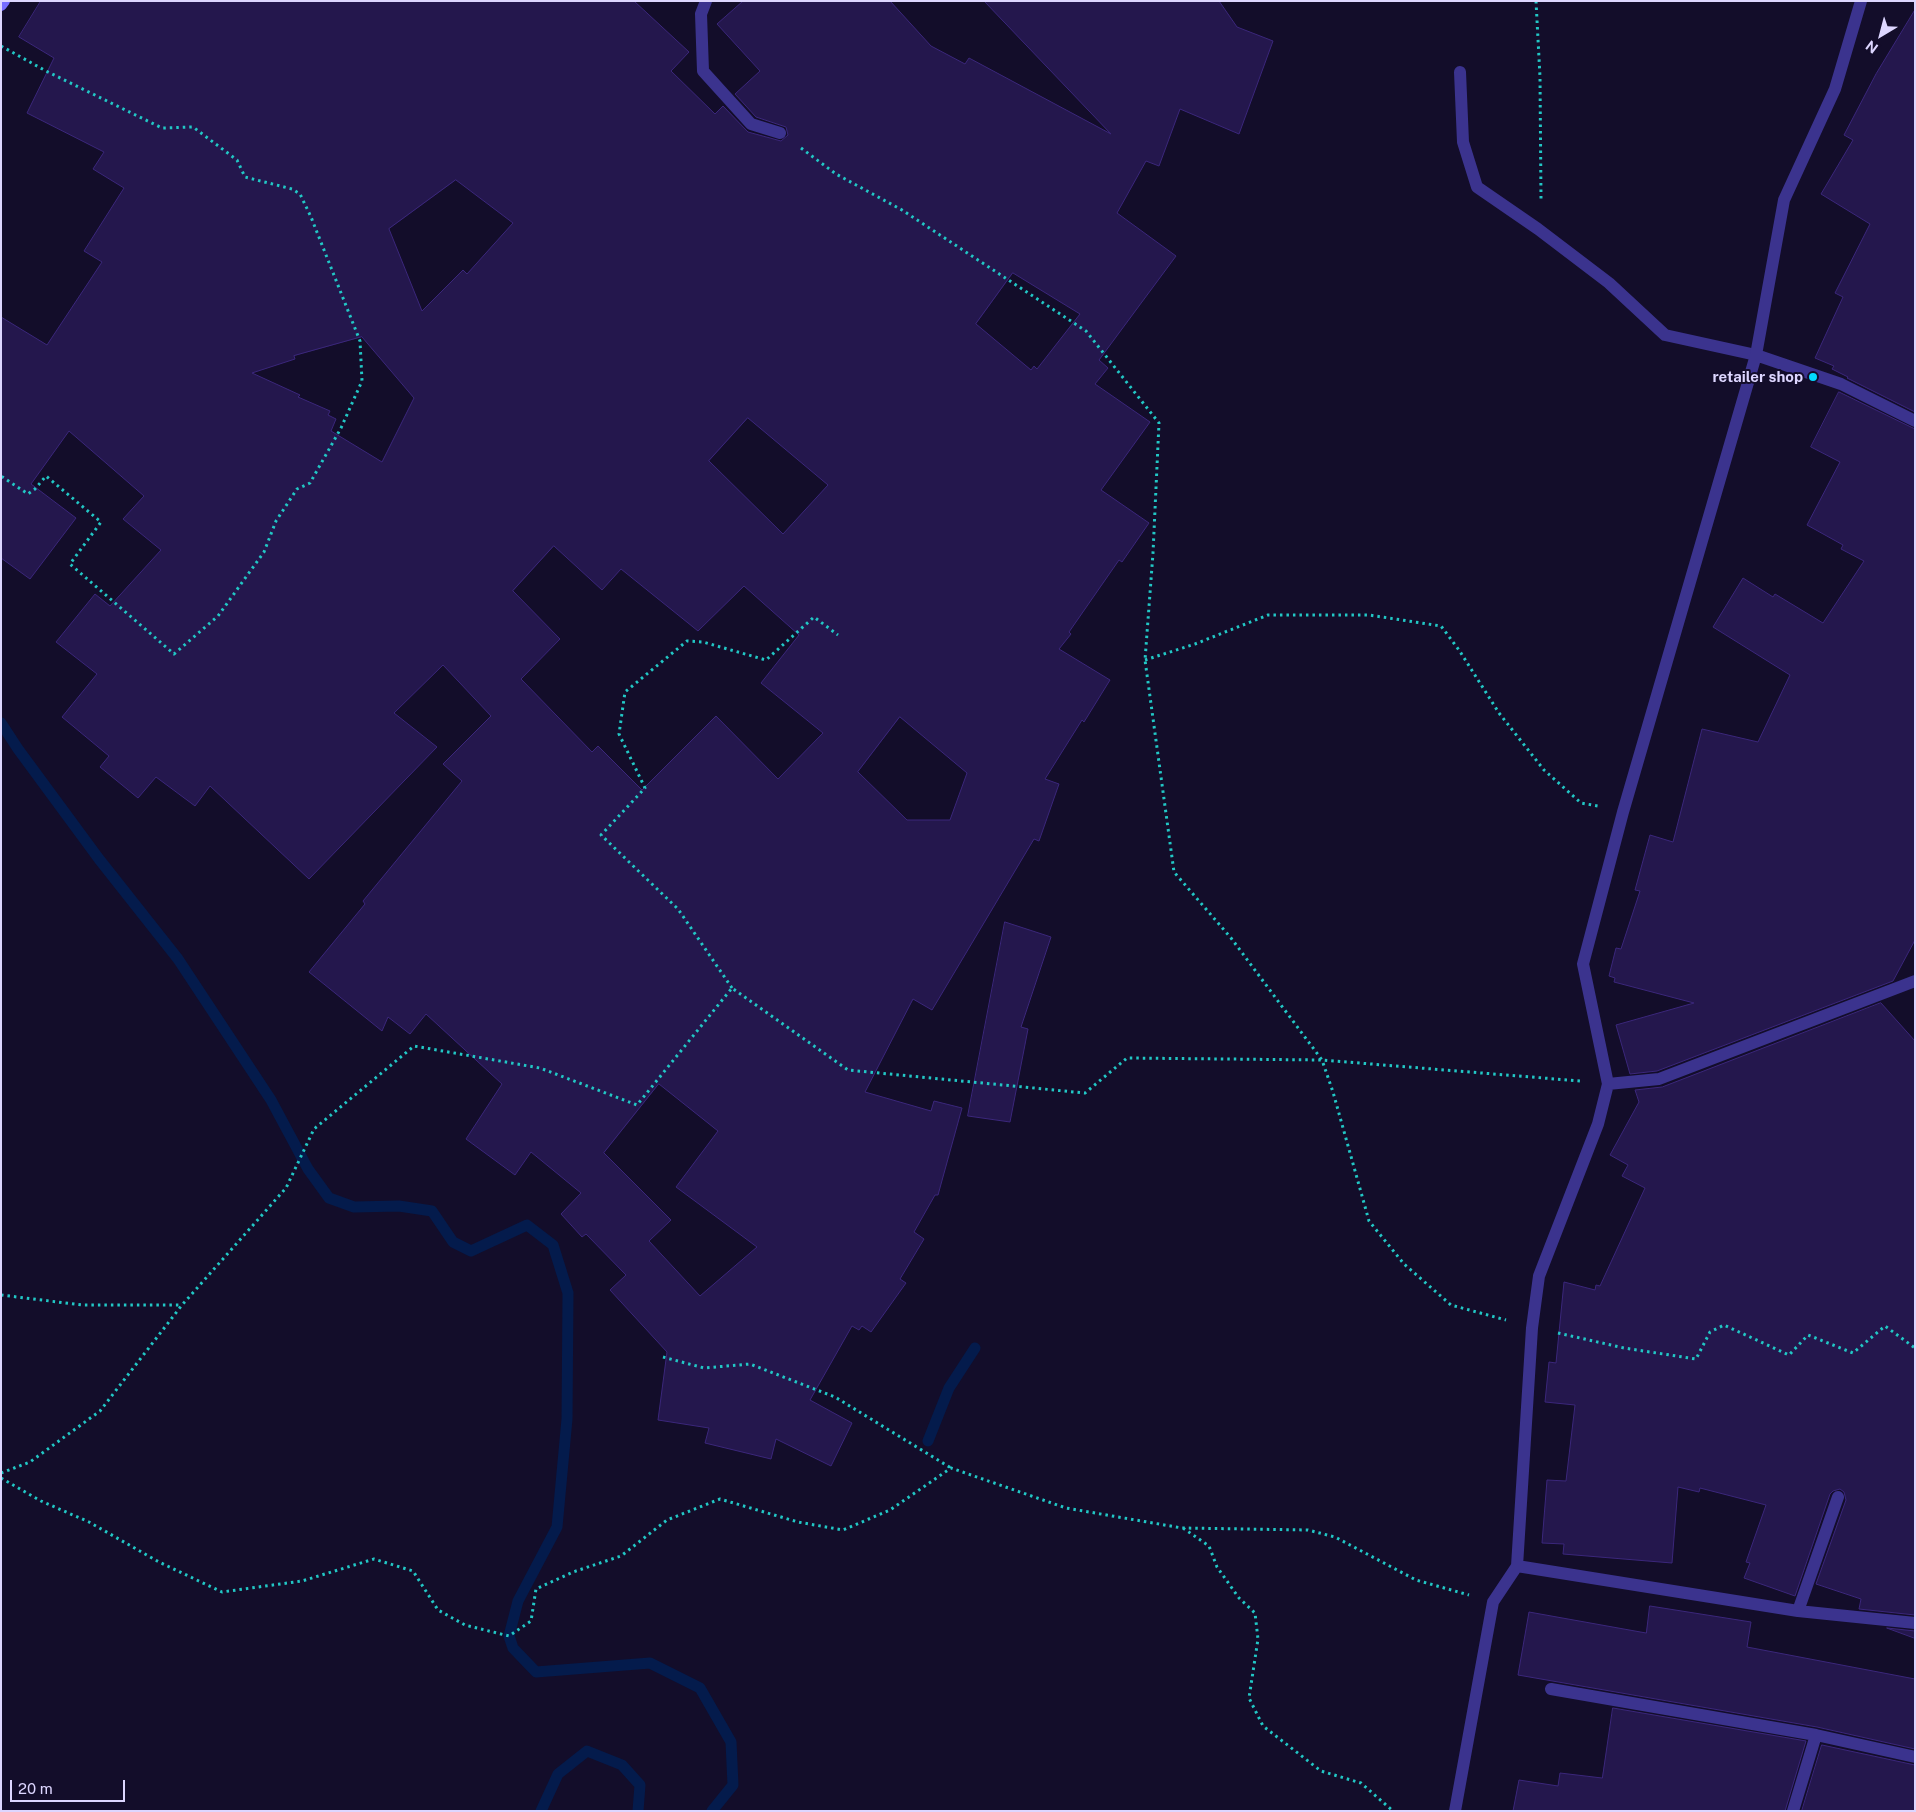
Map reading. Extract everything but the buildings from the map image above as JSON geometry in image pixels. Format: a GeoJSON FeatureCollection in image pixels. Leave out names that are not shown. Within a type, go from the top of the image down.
{"type":"FeatureCollection","features":[{"type":"Feature","properties":{"kind":"main road"},"geometry":{"type":"LineString","coordinates":[[1,5],[4,1]]}},
{"type":"Feature","properties":{"kind":"street"},"geometry":{"type":"LineString","coordinates":[[706,1],[701,14],[703,71],[751,124],[780,133]]}},
{"type":"Feature","properties":{"kind":"street"},"geometry":{"type":"LineString","coordinates":[[1455,1811],[1493,1602],[1517,1566],[1532,1328],[1539,1276],[1598,1124],[1608,1084],[1583,964],[1623,812],[1756,355],[1784,200],[1835,89],[1861,1]]}},
{"type":"Feature","properties":{"kind":"street"},"geometry":{"type":"LineString","coordinates":[[1460,72],[1463,142],[1477,187],[1608,283],[1665,335],[1756,355],[1841,384],[1915,421]]}},
{"type":"Feature","properties":{"kind":"street"},"geometry":{"type":"LineString","coordinates":[[1608,1084],[1659,1079],[1915,981]]}},
{"type":"Feature","properties":{"kind":"street"},"geometry":{"type":"LineString","coordinates":[[1798,1611],[1838,1497]]}},
{"type":"Feature","properties":{"kind":"street"},"geometry":{"type":"LineString","coordinates":[[1517,1566],[1798,1611],[1915,1623]]}},
{"type":"Feature","properties":{"kind":"street"},"geometry":{"type":"LineString","coordinates":[[1551,1689],[1816,1735],[1915,1757]]}},
{"type":"Feature","properties":{"kind":"street"},"geometry":{"type":"LineString","coordinates":[[1793,1811],[1816,1735]]}},
{"type":"Feature","properties":{"kind":"path"},"geometry":{"type":"LineString","coordinates":[[1536,1],[1542,192],[1538,230]]}},
{"type":"Feature","properties":{"kind":"path"},"geometry":{"type":"LineString","coordinates":[[1,46],[46,71],[162,128],[193,127],[238,160],[245,177],[292,189],[300,194],[360,341],[362,382],[341,428],[310,483],[297,489],[276,521],[264,552],[218,616],[174,654],[70,564],[101,522],[46,476],[28,494],[1,476]]}},
{"type":"Feature","properties":{"kind":"path"},"geometry":{"type":"LineString","coordinates":[[780,133],[836,174],[902,210],[1086,331],[1159,423],[1153,553],[1145,660],[1174,872],[1231,938],[1322,1060],[1333,1092],[1369,1221],[1404,1264],[1451,1305],[1532,1328],[1624,1348],[1696,1359],[1710,1332],[1724,1324],[1789,1355],[1808,1336],[1854,1353],[1884,1326],[1915,1348]]}},
{"type":"Feature","properties":{"kind":"path"},"geometry":{"type":"LineString","coordinates":[[1145,660],[1195,644],[1268,615],[1369,615],[1441,626],[1459,650],[1499,713],[1544,770],[1581,803],[1623,812]]}},
{"type":"Feature","properties":{"kind":"path"},"geometry":{"type":"LineString","coordinates":[[838,635],[814,617],[766,660],[703,642],[687,641],[625,692],[619,734],[645,788],[601,835],[678,909],[732,988],[848,1070],[1085,1093],[1127,1058],[1322,1060],[1608,1084]]}},
{"type":"Feature","properties":{"kind":"path"},"geometry":{"type":"LineString","coordinates":[[1,1473],[30,1462],[100,1411],[182,1305],[286,1188],[314,1129],[414,1046],[540,1068],[637,1105],[732,988]]}},
{"type":"Feature","properties":{"kind":"path"},"geometry":{"type":"LineString","coordinates":[[1,1295],[82,1305],[182,1305]]}},
{"type":"Feature","properties":{"kind":"path"},"geometry":{"type":"LineString","coordinates":[[663,1357],[704,1368],[750,1364],[835,1397],[951,1468],[1066,1508],[1182,1528],[1308,1530],[1335,1536],[1416,1580],[1493,1602]]}},
{"type":"Feature","properties":{"kind":"path"},"geometry":{"type":"LineString","coordinates":[[1,1478],[41,1501],[89,1522],[159,1562],[222,1592],[302,1580],[374,1559],[413,1571],[438,1610],[464,1625],[509,1636],[531,1621],[536,1589],[573,1572],[621,1556],[667,1520],[720,1499],[798,1522],[843,1530],[890,1510],[951,1468]]}},
{"type":"Feature","properties":{"kind":"path"},"geometry":{"type":"LineString","coordinates":[[1182,1528],[1210,1546],[1216,1567],[1239,1598],[1255,1613],[1258,1638],[1249,1698],[1264,1726],[1321,1771],[1361,1783],[1393,1811]]}},
{"type":"Feature","properties":{"kind":"waterway"},"geometry":{"type":"LineString","coordinates":[[1,723],[99,859],[178,959],[271,1100],[308,1169],[329,1198],[354,1207],[399,1206],[432,1211],[453,1242],[471,1251],[527,1225],[553,1245],[568,1293],[567,1419],[557,1527],[518,1601],[509,1636],[513,1648],[536,1672],[650,1663],[700,1688],[731,1742],[733,1785],[712,1811]]}},
{"type":"Feature","properties":{"kind":"waterway"},"geometry":{"type":"LineString","coordinates":[[928,1441],[949,1388],[975,1348]]}},
{"type":"Feature","properties":{"kind":"waterway"},"geometry":{"type":"LineString","coordinates":[[541,1811],[558,1774],[587,1751],[622,1765],[640,1785],[638,1811]]}},
{"type":"Feature","properties":{"kind":"place","name":"retailer shop"},"geometry":{"type":"Point","coordinates":[1813,377]}}]}
